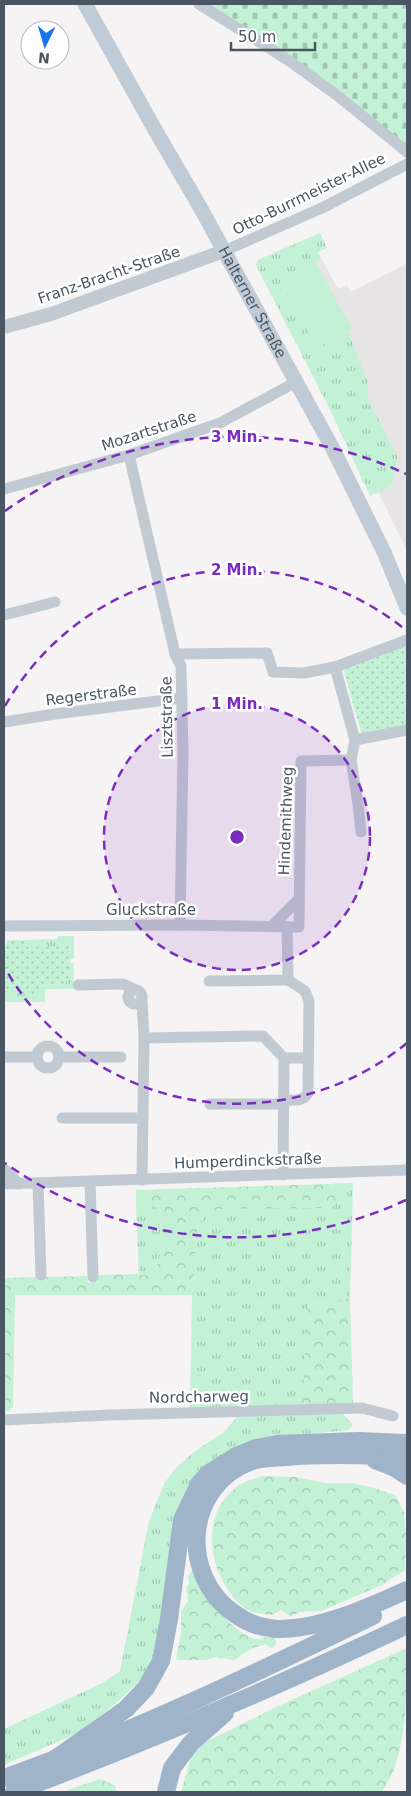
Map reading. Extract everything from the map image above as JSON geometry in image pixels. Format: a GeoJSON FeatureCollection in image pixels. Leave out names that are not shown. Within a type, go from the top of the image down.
{"type":"FeatureCollection","features":[{"type":"Feature","properties":{"kind":"highway"},"geometry":{"type":"LineString","coordinates":[[52,1761],[126,1709],[146,1688],[161,1662],[169,1619],[182,1520],[199,1484],[209,1473],[236,1456],[256,1448],[277,1444],[358,1441],[407,1443]]}},
{"type":"Feature","properties":{"kind":"highway"},"geometry":{"type":"LineString","coordinates":[[401,1598],[298,1628],[276,1629],[256,1625],[241,1619],[214,1596],[205,1582],[200,1568],[196,1552],[196,1536],[199,1519],[212,1491],[231,1474],[252,1461],[303,1455],[407,1456]]}},
{"type":"Feature","properties":{"kind":"highway"},"geometry":{"type":"LineString","coordinates":[[362,1456],[393,1467],[407,1476]]}},
{"type":"Feature","properties":{"kind":"highway"},"geometry":{"type":"LineString","coordinates":[[4,1778],[52,1761],[230,1686],[401,1598]]}},
{"type":"Feature","properties":{"kind":"highway"},"geometry":{"type":"LineString","coordinates":[[14,1792],[112,1755],[236,1703],[400,1628]]}},
{"type":"Feature","properties":{"kind":"highway"},"geometry":{"type":"LineString","coordinates":[[166,1792],[172,1768],[191,1743],[236,1703]]}},
{"type":"Feature","properties":{"kind":"main road","name":"Halterner Straße"},"geometry":{"type":"LineString","coordinates":[[85,4],[224,251],[363,507],[407,608]]}},
{"type":"Feature","properties":{"kind":"street","name":"Otto-Burrmeister-Allee"},"geometry":{"type":"LineString","coordinates":[[199,4],[264,44],[331,91],[407,152]]}},
{"type":"Feature","properties":{"kind":"street","name":"Otto-Burrmeister-Allee"},"geometry":{"type":"LineString","coordinates":[[224,251],[322,208],[407,164]]}},
{"type":"Feature","properties":{"kind":"street","name":"Franz-Bracht-Straße"},"geometry":{"type":"LineString","coordinates":[[4,327],[60,310],[224,251]]}},
{"type":"Feature","properties":{"kind":"street","name":"Mozartstraße"},"geometry":{"type":"LineString","coordinates":[[4,489],[129,455],[220,423],[296,382]]}},
{"type":"Feature","properties":{"kind":"street","name":"Lisztstraße"},"geometry":{"type":"LineString","coordinates":[[129,455],[176,654],[181,666],[183,753],[180,925]]}},
{"type":"Feature","properties":{"kind":"street"},"geometry":{"type":"LineString","coordinates":[[4,615],[55,602]]}},
{"type":"Feature","properties":{"kind":"street"},"geometry":{"type":"LineString","coordinates":[[176,654],[267,653],[273,672],[304,673],[335,667],[407,640]]}},
{"type":"Feature","properties":{"kind":"street"},"geometry":{"type":"LineString","coordinates":[[335,667],[355,740],[351,760],[361,832]]}},
{"type":"Feature","properties":{"kind":"street","name":"Regerstraße"},"geometry":{"type":"LineString","coordinates":[[4,722],[182,698]]}},
{"type":"Feature","properties":{"kind":"street"},"geometry":{"type":"LineString","coordinates":[[355,740],[407,730]]}},
{"type":"Feature","properties":{"kind":"street","name":"Hindemithweg"},"geometry":{"type":"LineString","coordinates":[[288,980],[293,927],[299,899],[301,761],[351,760]]}},
{"type":"Feature","properties":{"kind":"street"},"geometry":{"type":"LineString","coordinates":[[272,926],[299,899]]}},
{"type":"Feature","properties":{"kind":"street","name":"Gluckstraße"},"geometry":{"type":"LineString","coordinates":[[4,926],[180,925],[293,927]]}},
{"type":"Feature","properties":{"kind":"street"},"geometry":{"type":"LineString","coordinates":[[209,981],[288,980],[305,991],[309,1001],[308,1093],[306,1098],[284,1102],[210,1104]]}},
{"type":"Feature","properties":{"kind":"street"},"geometry":{"type":"LineString","coordinates":[[78,985],[124,984],[134,990],[130,991],[128,999],[134,1004],[142,1001],[144,1038],[142,1180]]}},
{"type":"Feature","properties":{"kind":"street"},"geometry":{"type":"LineString","coordinates":[[144,1038],[263,1036],[284,1058],[283,1175]]}},
{"type":"Feature","properties":{"kind":"street"},"geometry":{"type":"LineString","coordinates":[[4,1057],[36,1057],[39,1049],[47,1046],[55,1049],[59,1057],[121,1057]]}},
{"type":"Feature","properties":{"kind":"street"},"geometry":{"type":"LineString","coordinates":[[284,1058],[308,1058]]}},
{"type":"Feature","properties":{"kind":"street"},"geometry":{"type":"LineString","coordinates":[[62,1118],[143,1118]]}},
{"type":"Feature","properties":{"kind":"street"},"geometry":{"type":"LineString","coordinates":[[4,1169],[19,1184]]}},
{"type":"Feature","properties":{"kind":"street","name":"Humperdinckstraße"},"geometry":{"type":"LineString","coordinates":[[4,1184],[407,1170]]}},
{"type":"Feature","properties":{"kind":"street"},"geometry":{"type":"LineString","coordinates":[[90,1182],[93,1277]]}},
{"type":"Feature","properties":{"kind":"street"},"geometry":{"type":"LineString","coordinates":[[38,1183],[41,1275]]}},
{"type":"Feature","properties":{"kind":"street","name":"Nordcharweg"},"geometry":{"type":"LineString","coordinates":[[4,1420],[362,1408],[393,1416]]}},
{"type":"Feature","properties":{"kind":"shaded area"},"geometry":{"type":"Polygon","coordinates":[[[312,242],[338,289],[347,285],[351,292],[407,264],[407,551],[268,265],[312,242]]]}},
{"type":"Feature","properties":{"kind":"green space"},"geometry":{"type":"Polygon","coordinates":[[[204,4],[407,4],[407,147],[204,4]]]}},
{"type":"Feature","properties":{"kind":"green space"},"geometry":{"type":"Polygon","coordinates":[[[320,233],[327,248],[318,252],[321,258],[280,280],[317,348],[348,332],[367,380],[368,399],[397,456],[391,486],[370,496],[332,414],[256,265],[258,260],[262,258],[320,233]]]}},
{"type":"Feature","properties":{"kind":"green space"},"geometry":{"type":"Polygon","coordinates":[[[315,261],[352,329],[317,348],[280,280],[315,261]]]}},
{"type":"Feature","properties":{"kind":"green space"},"geometry":{"type":"Polygon","coordinates":[[[401,646],[407,647],[407,726],[365,733],[361,732],[343,668],[401,646]]]}},
{"type":"Feature","properties":{"kind":"green space"},"geometry":{"type":"Polygon","coordinates":[[[58,936],[74,936],[74,959],[70,959],[70,939],[63,947],[28,947],[26,945],[26,940],[58,939],[58,936]]]}},
{"type":"Feature","properties":{"kind":"green space"},"geometry":{"type":"Polygon","coordinates":[[[66,939],[70,939],[70,975],[64,984],[45,985],[40,993],[31,994],[22,994],[5,988],[4,954],[7,940],[26,940],[28,947],[63,947],[66,939]]]}},
{"type":"Feature","properties":{"kind":"green space"},"geometry":{"type":"Polygon","coordinates":[[[70,963],[74,963],[73,989],[45,989],[45,1002],[4,1002],[4,984],[5,988],[22,994],[36,994],[45,985],[64,984],[70,975],[70,963]]]}},
{"type":"Feature","properties":{"kind":"green space"},"geometry":{"type":"Polygon","coordinates":[[[353,1183],[350,1298],[308,1305],[343,1414],[353,1425],[348,1430],[278,1437],[197,1482],[160,1645],[143,1678],[114,1705],[78,1733],[4,1765],[4,1729],[102,1683],[120,1671],[149,1521],[165,1482],[177,1467],[195,1451],[224,1432],[237,1417],[237,1408],[190,1409],[192,1295],[198,1224],[206,1215],[216,1210],[334,1187],[329,1184],[353,1183]]]}},
{"type":"Feature","properties":{"kind":"green space"},"geometry":{"type":"Polygon","coordinates":[[[329,1184],[335,1189],[338,1196],[334,1206],[329,1208],[225,1209],[216,1210],[206,1215],[198,1224],[192,1295],[15,1295],[13,1407],[10,1411],[4,1412],[4,1278],[87,1276],[88,1283],[98,1282],[97,1275],[149,1274],[155,1268],[160,1254],[160,1214],[157,1207],[150,1205],[136,1207],[136,1190],[329,1184]]]}},
{"type":"Feature","properties":{"kind":"green space"},"geometry":{"type":"Polygon","coordinates":[[[150,1205],[157,1207],[160,1214],[161,1246],[155,1268],[149,1274],[143,1275],[139,1274],[136,1207],[150,1205]]]}},
{"type":"Feature","properties":{"kind":"green space"},"geometry":{"type":"Polygon","coordinates":[[[350,1298],[353,1403],[302,1406],[308,1305],[350,1298]]]}},
{"type":"Feature","properties":{"kind":"green space"},"geometry":{"type":"Polygon","coordinates":[[[263,1476],[295,1477],[325,1483],[351,1483],[395,1495],[404,1512],[406,1535],[405,1570],[382,1585],[321,1611],[300,1612],[291,1616],[281,1610],[272,1615],[249,1611],[231,1595],[222,1580],[212,1546],[213,1529],[217,1513],[225,1498],[240,1484],[263,1476]]]}},
{"type":"Feature","properties":{"kind":"green space"},"geometry":{"type":"Polygon","coordinates":[[[192,1570],[205,1594],[217,1610],[233,1626],[249,1637],[256,1639],[275,1636],[276,1642],[274,1647],[270,1648],[266,1644],[253,1648],[234,1660],[217,1657],[206,1660],[176,1660],[181,1633],[181,1612],[188,1601],[186,1588],[189,1583],[188,1576],[192,1570]]]}},
{"type":"Feature","properties":{"kind":"green space"},"geometry":{"type":"Polygon","coordinates":[[[407,1648],[404,1727],[398,1758],[382,1792],[181,1792],[191,1758],[204,1743],[274,1708],[407,1648]]]}},
{"type":"Feature","properties":{"kind":"green space"},"geometry":{"type":"Polygon","coordinates":[[[100,1779],[116,1786],[116,1792],[62,1792],[100,1779]]]}}]}
